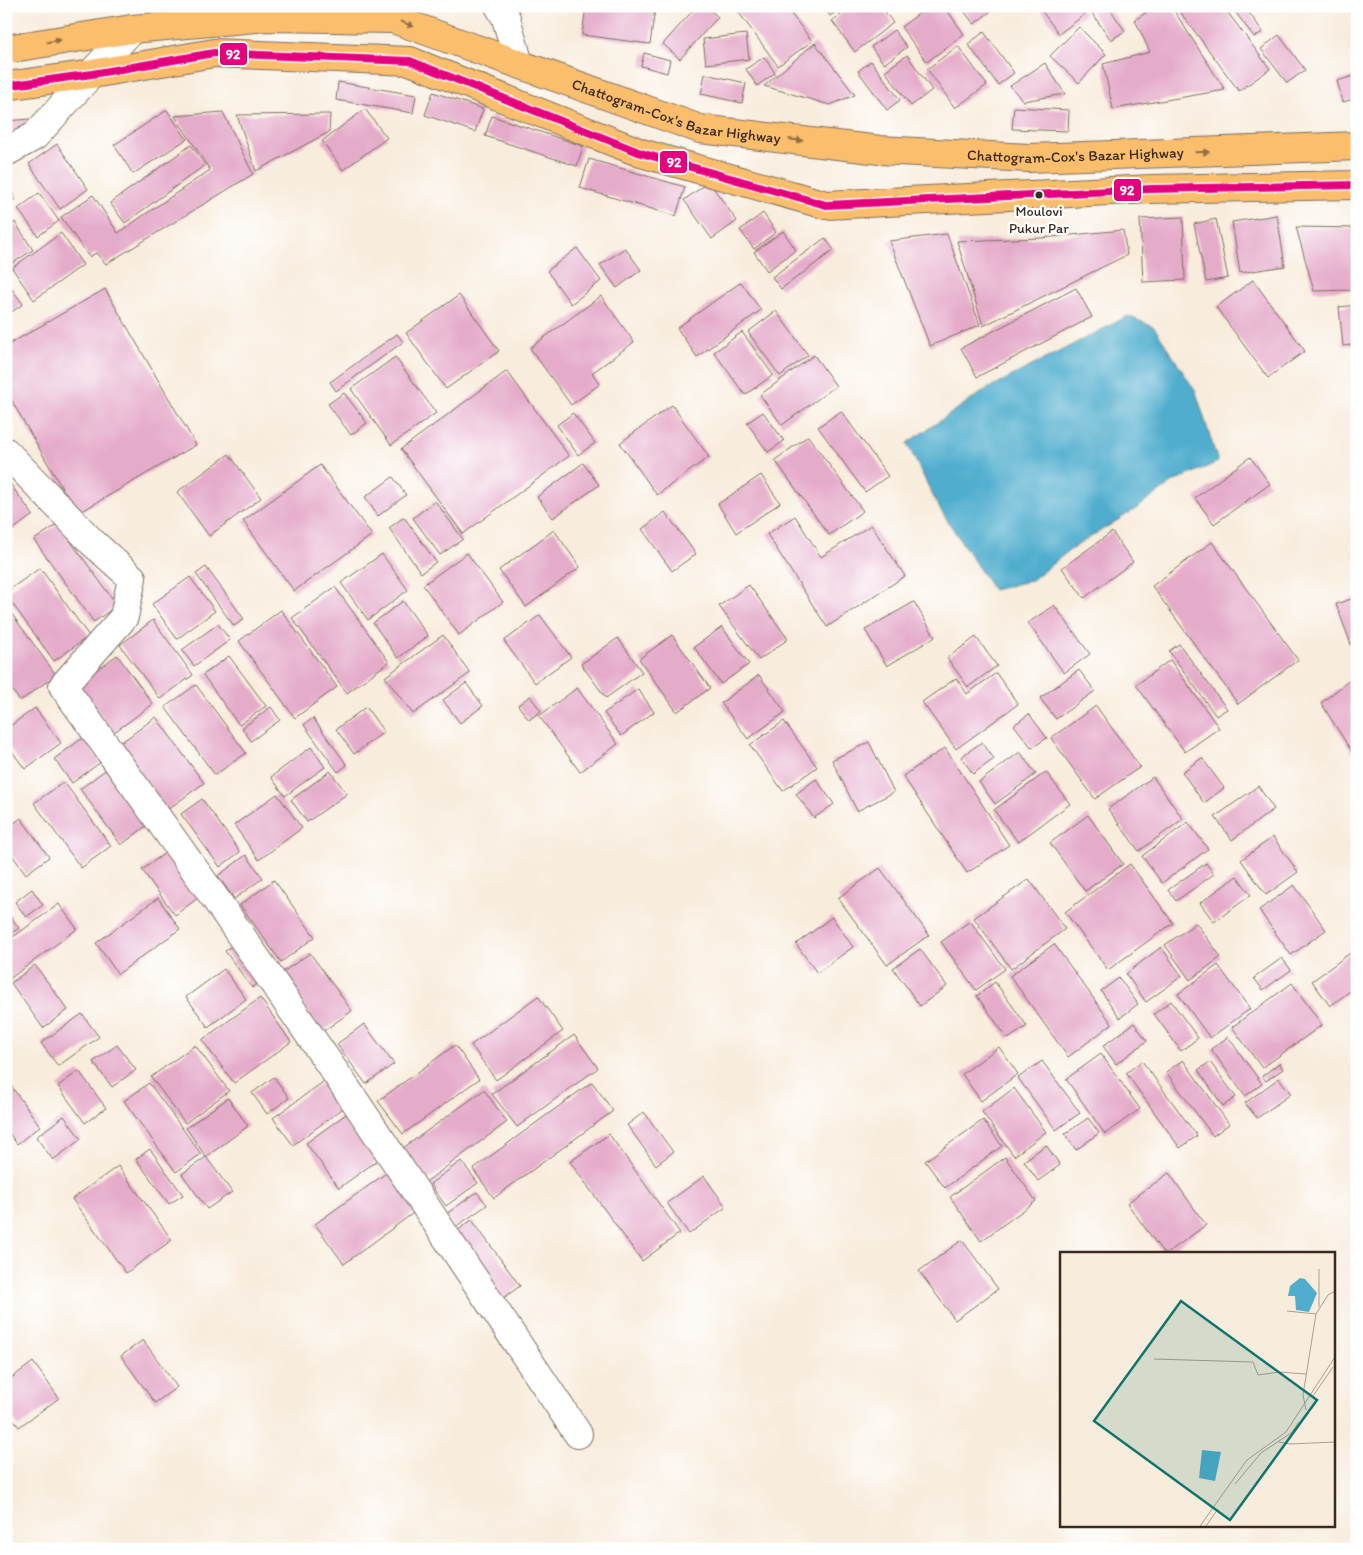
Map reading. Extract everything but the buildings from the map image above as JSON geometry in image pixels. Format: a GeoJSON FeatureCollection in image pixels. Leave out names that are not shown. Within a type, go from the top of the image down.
{"type":"FeatureCollection","features":[{"type":"Feature","properties":{"kind":"highway","name":"Chattogram-Cox's Bazar Highway"},"geometry":{"type":"LineString","coordinates":[[6,49],[132,29],[267,17],[393,19],[700,129],[880,150],[1029,158],[1357,146]]}},
{"type":"Feature","properties":{"kind":"highway"},"geometry":{"type":"LineString","coordinates":[[6,86],[92,74],[214,53],[410,61],[641,153],[826,206],[1151,189],[1357,185]]}},
{"type":"Feature","properties":{"kind":"street"},"geometry":{"type":"LineString","coordinates":[[499,6],[506,18],[519,64]]}},
{"type":"Feature","properties":{"kind":"street"},"geometry":{"type":"LineString","coordinates":[[6,152],[36,136],[132,29]]}},
{"type":"Feature","properties":{"kind":"street"},"geometry":{"type":"LineString","coordinates":[[6,452],[92,542],[132,578],[124,617],[63,686],[211,893],[357,1104],[578,1434]]}},
{"type":"Feature","properties":{"kind":"water"},"geometry":{"type":"Polygon","coordinates":[[[1128,316],[1154,327],[1196,392],[1218,462],[1175,481],[1137,508],[1070,550],[1032,580],[993,590],[938,506],[907,443],[987,389],[1128,316]]]}},
{"type":"Feature","properties":{"kind":"transit line","name":"92"},"geometry":{"type":"LineString","coordinates":[[6,86],[92,74],[214,53],[410,61],[641,153],[826,205],[1151,189],[1357,185]]}},
{"type":"Feature","properties":{"kind":"place","name":"Moulovi Pukur Par"},"geometry":{"type":"Point","coordinates":[1039,195]}}]}
